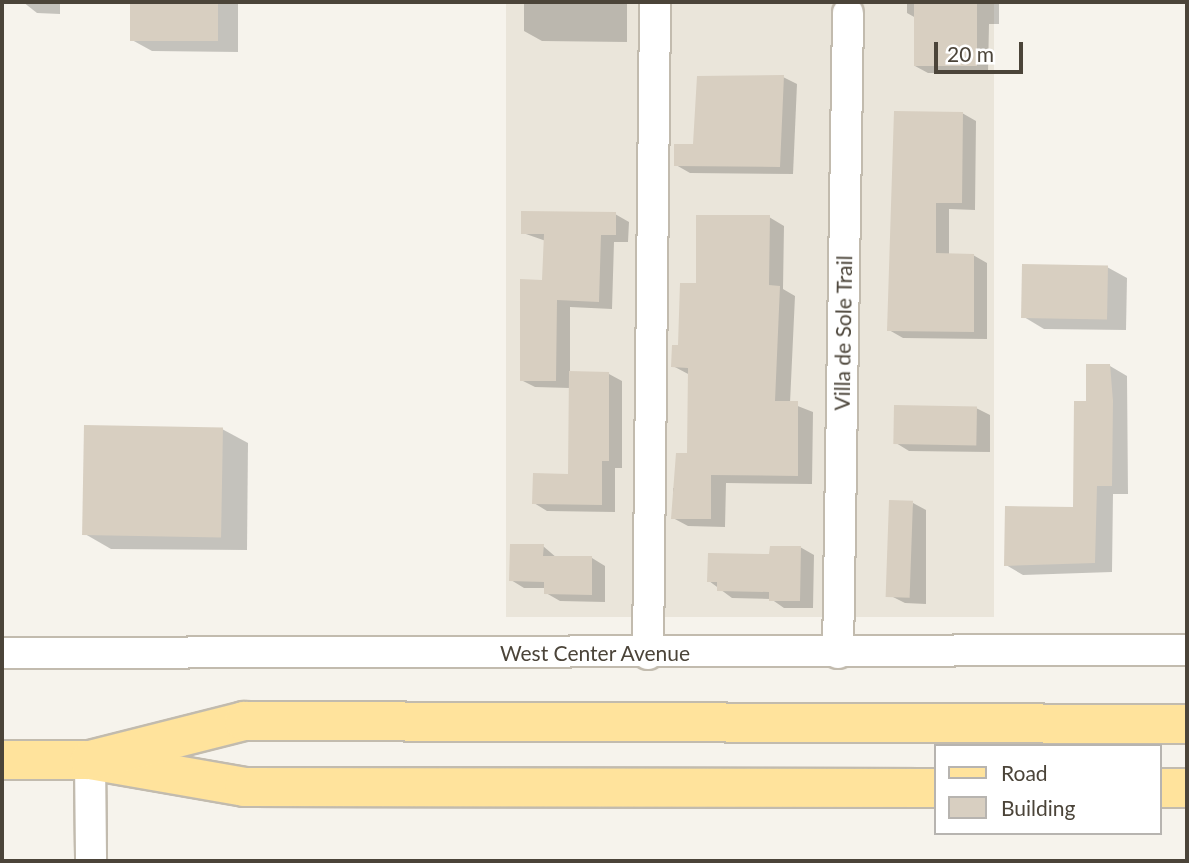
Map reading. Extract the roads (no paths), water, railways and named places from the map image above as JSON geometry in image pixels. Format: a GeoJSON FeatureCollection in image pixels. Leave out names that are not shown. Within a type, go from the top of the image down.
{"type":"FeatureCollection","features":[{"type":"Feature","properties":{"kind":"main road"},"geometry":{"type":"LineString","coordinates":[[90,760],[244,721],[1187,724]]}},
{"type":"Feature","properties":{"kind":"main road"},"geometry":{"type":"LineString","coordinates":[[2,760],[90,760],[244,788],[934,788]]}},
{"type":"Feature","properties":{"kind":"main road"},"geometry":{"type":"LineString","coordinates":[[1161,788],[1187,789]]}},
{"type":"Feature","properties":{"kind":"street"},"geometry":{"type":"LineString","coordinates":[[648,653],[655,2]]}},
{"type":"Feature","properties":{"kind":"street","name":"Villa de Sole Trail"},"geometry":{"type":"LineString","coordinates":[[838,653],[848,13]]}},
{"type":"Feature","properties":{"kind":"street","name":"West Center Avenue"},"geometry":{"type":"LineString","coordinates":[[2,653],[838,653],[1187,650]]}},
{"type":"Feature","properties":{"kind":"street"},"geometry":{"type":"LineString","coordinates":[[90,760],[91,861]]}}]}
